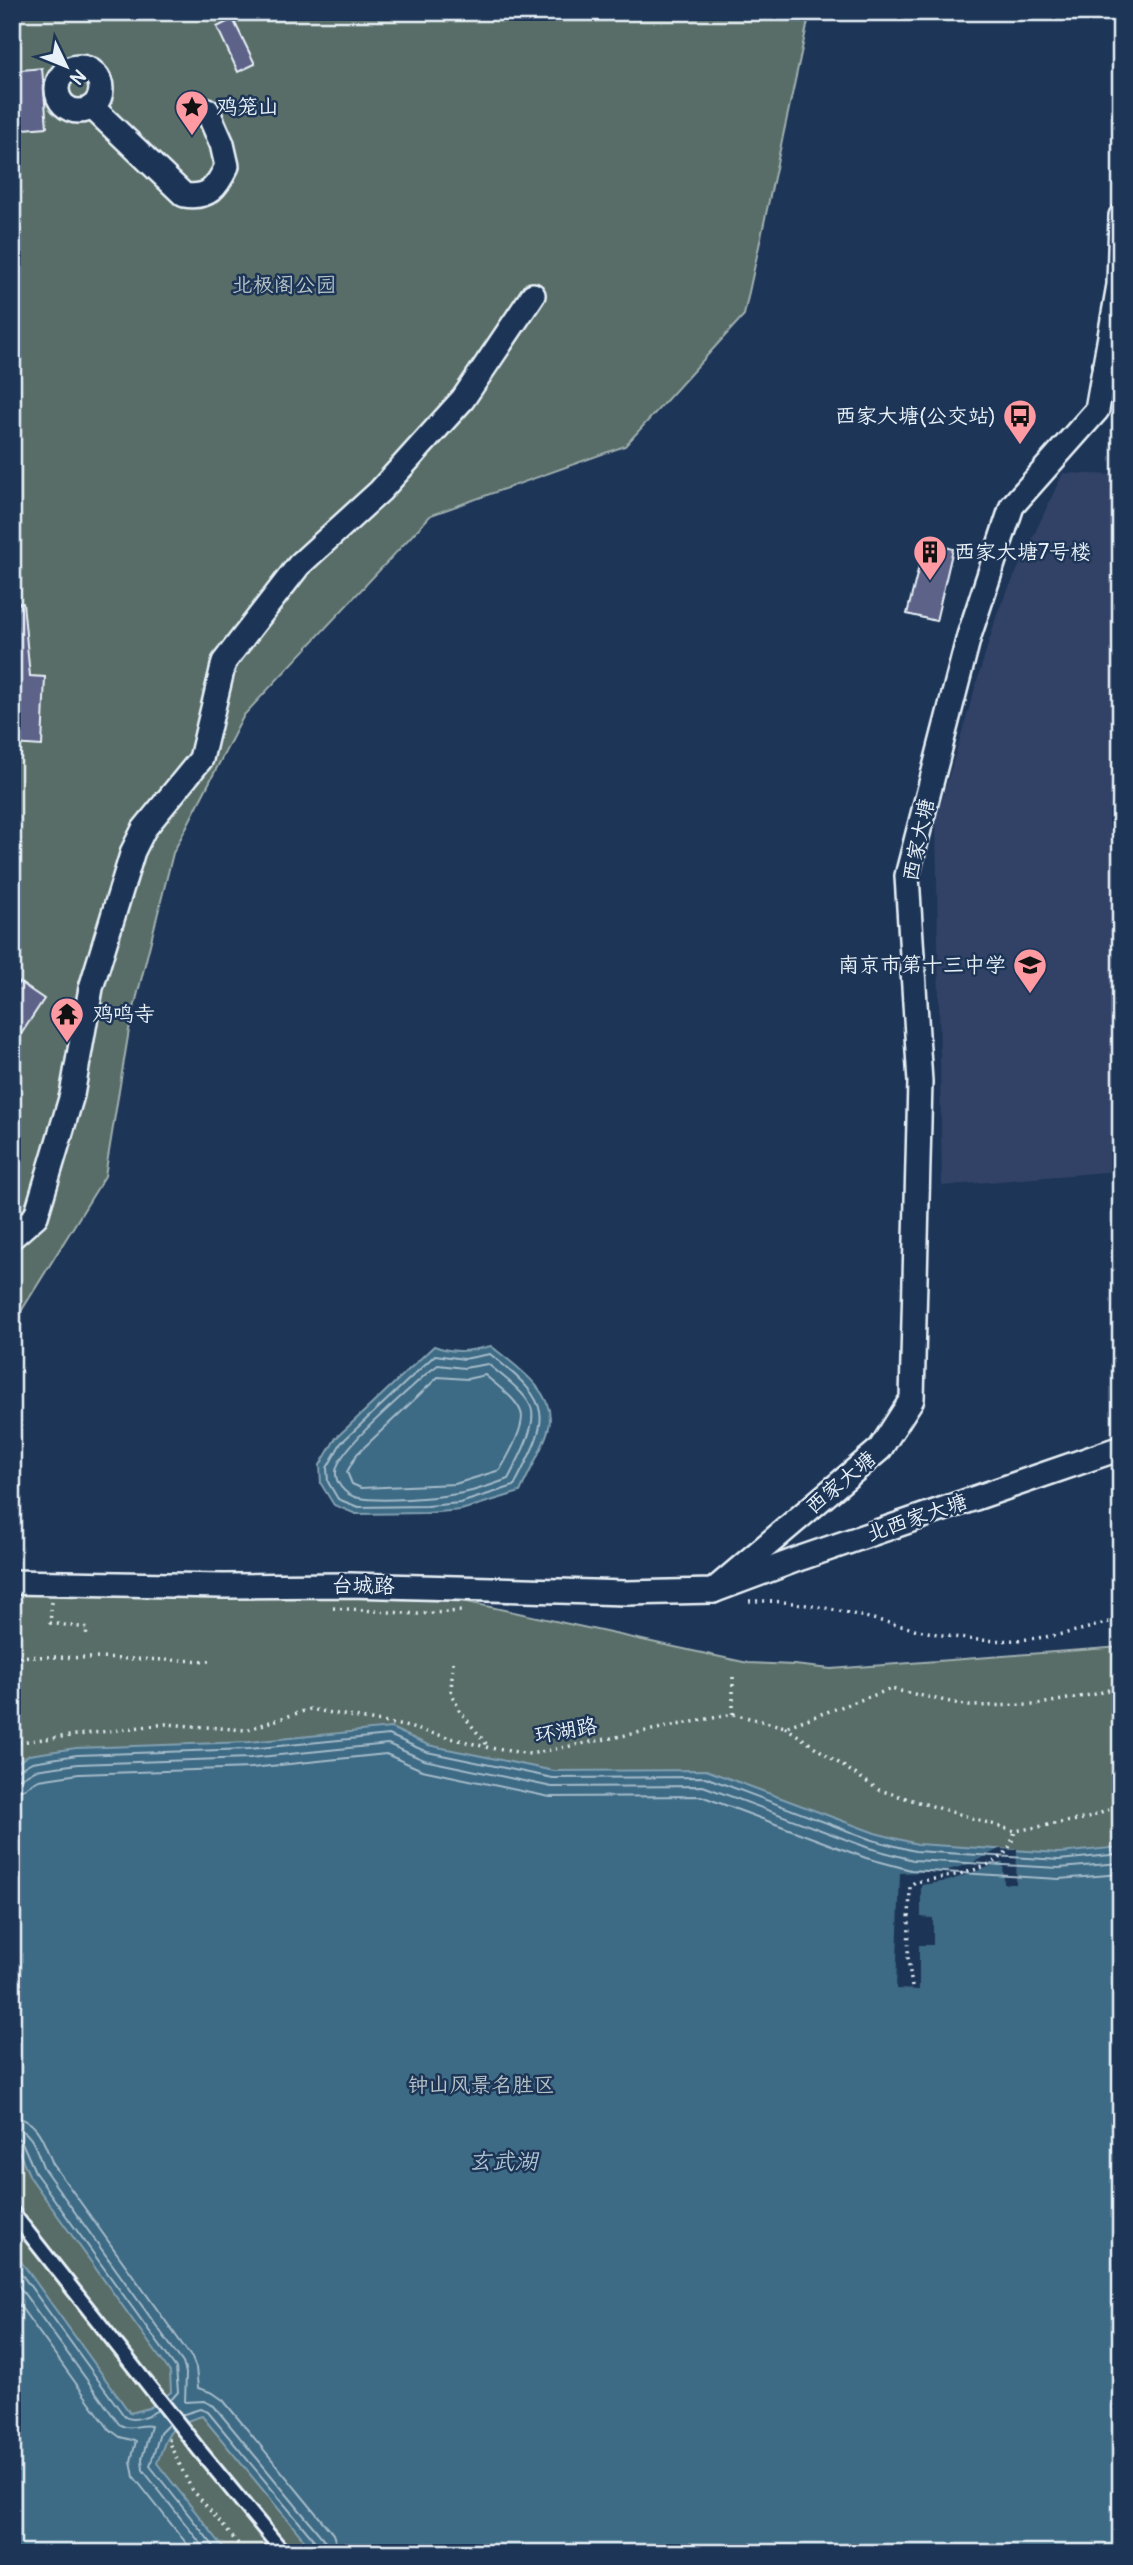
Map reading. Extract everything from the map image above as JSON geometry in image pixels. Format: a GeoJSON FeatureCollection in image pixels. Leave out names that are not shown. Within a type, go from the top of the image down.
{"type":"FeatureCollection","features":[{"type":"Feature","properties":{"kind":"street"},"geometry":{"type":"LineString","coordinates":[[92,107],[184,195],[199,197],[212,190],[227,166],[222,144],[207,110]]}},
{"type":"Feature","properties":{"kind":"street","name":"西家大塘"},"geometry":{"type":"LineString","coordinates":[[713,1591],[880,1449],[912,1399],[920,1082],[907,876],[969,636],[1012,506],[1097,410],[1120,285],[1121,216]]}},
{"type":"Feature","properties":{"kind":"street"},"geometry":{"type":"LineString","coordinates":[[12,1237],[36,1216],[72,1095],[91,988],[132,851],[144,830],[201,759],[224,662],[299,565],[380,491],[463,399],[533,295]]}},
{"type":"Feature","properties":{"kind":"street","name":"北西家大塘"},"geometry":{"type":"LineString","coordinates":[[713,1591],[1121,1448]]}},
{"type":"Feature","properties":{"kind":"street","name":"台城路"},"geometry":{"type":"LineString","coordinates":[[12,1582],[223,1586],[350,1585],[626,1593],[713,1591]]}},
{"type":"Feature","properties":{"kind":"lane"},"geometry":{"type":"LineString","coordinates":[[16,2217],[284,2553]]}},
{"type":"Feature","properties":{"kind":"path"},"geometry":{"type":"LineString","coordinates":[[52,1602],[50,1623],[87,1628],[86,1639]]}},
{"type":"Feature","properties":{"kind":"path"},"geometry":{"type":"LineString","coordinates":[[12,1656],[211,1661]]}},
{"type":"Feature","properties":{"kind":"path"},"geometry":{"type":"LineString","coordinates":[[453,1662],[451,1690],[459,1710],[490,1748]]}},
{"type":"Feature","properties":{"kind":"path"},"geometry":{"type":"LineString","coordinates":[[733,1674],[733,1714]]}},
{"type":"Feature","properties":{"kind":"path"},"geometry":{"type":"LineString","coordinates":[[785,1727],[891,1689],[969,1706],[1034,1705],[1096,1694],[1121,1686]]}},
{"type":"Feature","properties":{"kind":"path","name":"环湖路"},"geometry":{"type":"LineString","coordinates":[[12,1743],[166,1724],[246,1730],[310,1709],[404,1726],[490,1748],[530,1754],[733,1714],[785,1727]]}},
{"type":"Feature","properties":{"kind":"path"},"geometry":{"type":"LineString","coordinates":[[785,1727],[879,1790],[1015,1831],[1088,1818],[1121,1805]]}},
{"type":"Feature","properties":{"kind":"path"},"geometry":{"type":"LineString","coordinates":[[912,1987],[908,1969],[911,1886],[915,1882],[972,1870],[994,1860],[1008,1849],[1015,1831]]}},
{"type":"Feature","properties":{"kind":"path"},"geometry":{"type":"LineString","coordinates":[[183,2428],[168,2441],[191,2488],[246,2553]]}},
{"type":"Feature","properties":{"kind":"shaded area","name":"南京市第十三中学"},"geometry":{"type":"Polygon","coordinates":[[[1063,473],[1121,475],[1121,1185],[1117,1171],[942,1186],[936,819],[998,611],[1063,473]]]}},
{"type":"Feature","properties":{"kind":"green space","name":"北极阁公园"},"geometry":{"type":"Polygon","coordinates":[[[12,12],[810,12],[744,315],[625,446],[431,515],[244,715],[173,853],[130,1024],[105,1176],[12,1326],[12,12]]]}},
{"type":"Feature","properties":{"kind":"green space","name":"玄武湖"},"geometry":{"type":"Polygon","coordinates":[[[348,1576],[748,1663],[831,1669],[1121,1647],[1121,2553],[12,2553],[12,1581],[348,1576]]]}},
{"type":"Feature","properties":{"kind":"water"},"geometry":{"type":"Polygon","coordinates":[[[434,1346],[462,1351],[491,1346],[532,1380],[547,1402],[550,1414],[547,1435],[520,1492],[461,1510],[427,1513],[356,1514],[334,1505],[321,1484],[320,1465],[336,1438],[434,1346]]]}},
{"type":"Feature","properties":{"kind":"water","name":"玄武湖"},"geometry":{"type":"Polygon","coordinates":[[[391,1728],[428,1745],[554,1771],[706,1770],[875,1833],[917,1844],[1059,1853],[1121,1847],[1121,2553],[315,2553],[202,2416],[182,2423],[171,2432],[157,2463],[228,2553],[12,2553],[12,2249],[130,2413],[149,2408],[171,2392],[170,2372],[30,2177],[12,2136],[12,1766],[29,1755],[76,1748],[249,1742],[391,1728]]]}},
{"type":"Feature","properties":{"kind":"pier"},"geometry":{"type":"Polygon","coordinates":[[[999,1849],[1017,1850],[1016,1884],[1004,1884],[1003,1862],[948,1881],[921,1885],[921,1917],[933,1918],[933,1945],[919,1945],[919,1990],[896,1989],[900,1873],[945,1871],[970,1864],[999,1849]]]}},
{"type":"Feature","properties":{"kind":"building"},"geometry":{"type":"Polygon","coordinates":[[[233,19],[255,64],[238,72],[217,27],[233,19]]]}},
{"type":"Feature","properties":{"kind":"building"},"geometry":{"type":"Polygon","coordinates":[[[42,68],[47,127],[12,130],[12,71],[42,68]]]}},
{"type":"Feature","properties":{"kind":"building","name":"西家大塘7号楼"},"geometry":{"type":"Polygon","coordinates":[[[925,542],[953,549],[936,621],[907,614],[925,542]]]}},
{"type":"Feature","properties":{"kind":"building"},"geometry":{"type":"Polygon","coordinates":[[[23,603],[30,676],[45,677],[42,746],[12,744],[15,667],[12,668],[12,604],[23,603]]]}},
{"type":"Feature","properties":{"kind":"building"},"geometry":{"type":"Polygon","coordinates":[[[19,982],[44,999],[12,1048],[12,992],[19,982]]]}},
{"type":"Feature","properties":{"kind":"place","name":"鸡笼山"},"geometry":{"type":"Point","coordinates":[192,137]}},
{"type":"Feature","properties":{"kind":"place","name":"西家大塘(公交站)"},"geometry":{"type":"Point","coordinates":[1020,446]}},
{"type":"Feature","properties":{"kind":"place","name":"西家大塘7号楼"},"geometry":{"type":"Point","coordinates":[930,582]}},
{"type":"Feature","properties":{"kind":"place","name":"南京市第十三中学"},"geometry":{"type":"Point","coordinates":[1030,995]}},
{"type":"Feature","properties":{"kind":"place","name":"鸡鸣寺"},"geometry":{"type":"Point","coordinates":[67,1044]}},
{"type":"Feature","properties":{"kind":"park label","name":"钟山风景名胜区"},"geometry":{"type":"Point","coordinates":[481,2085]}}]}
